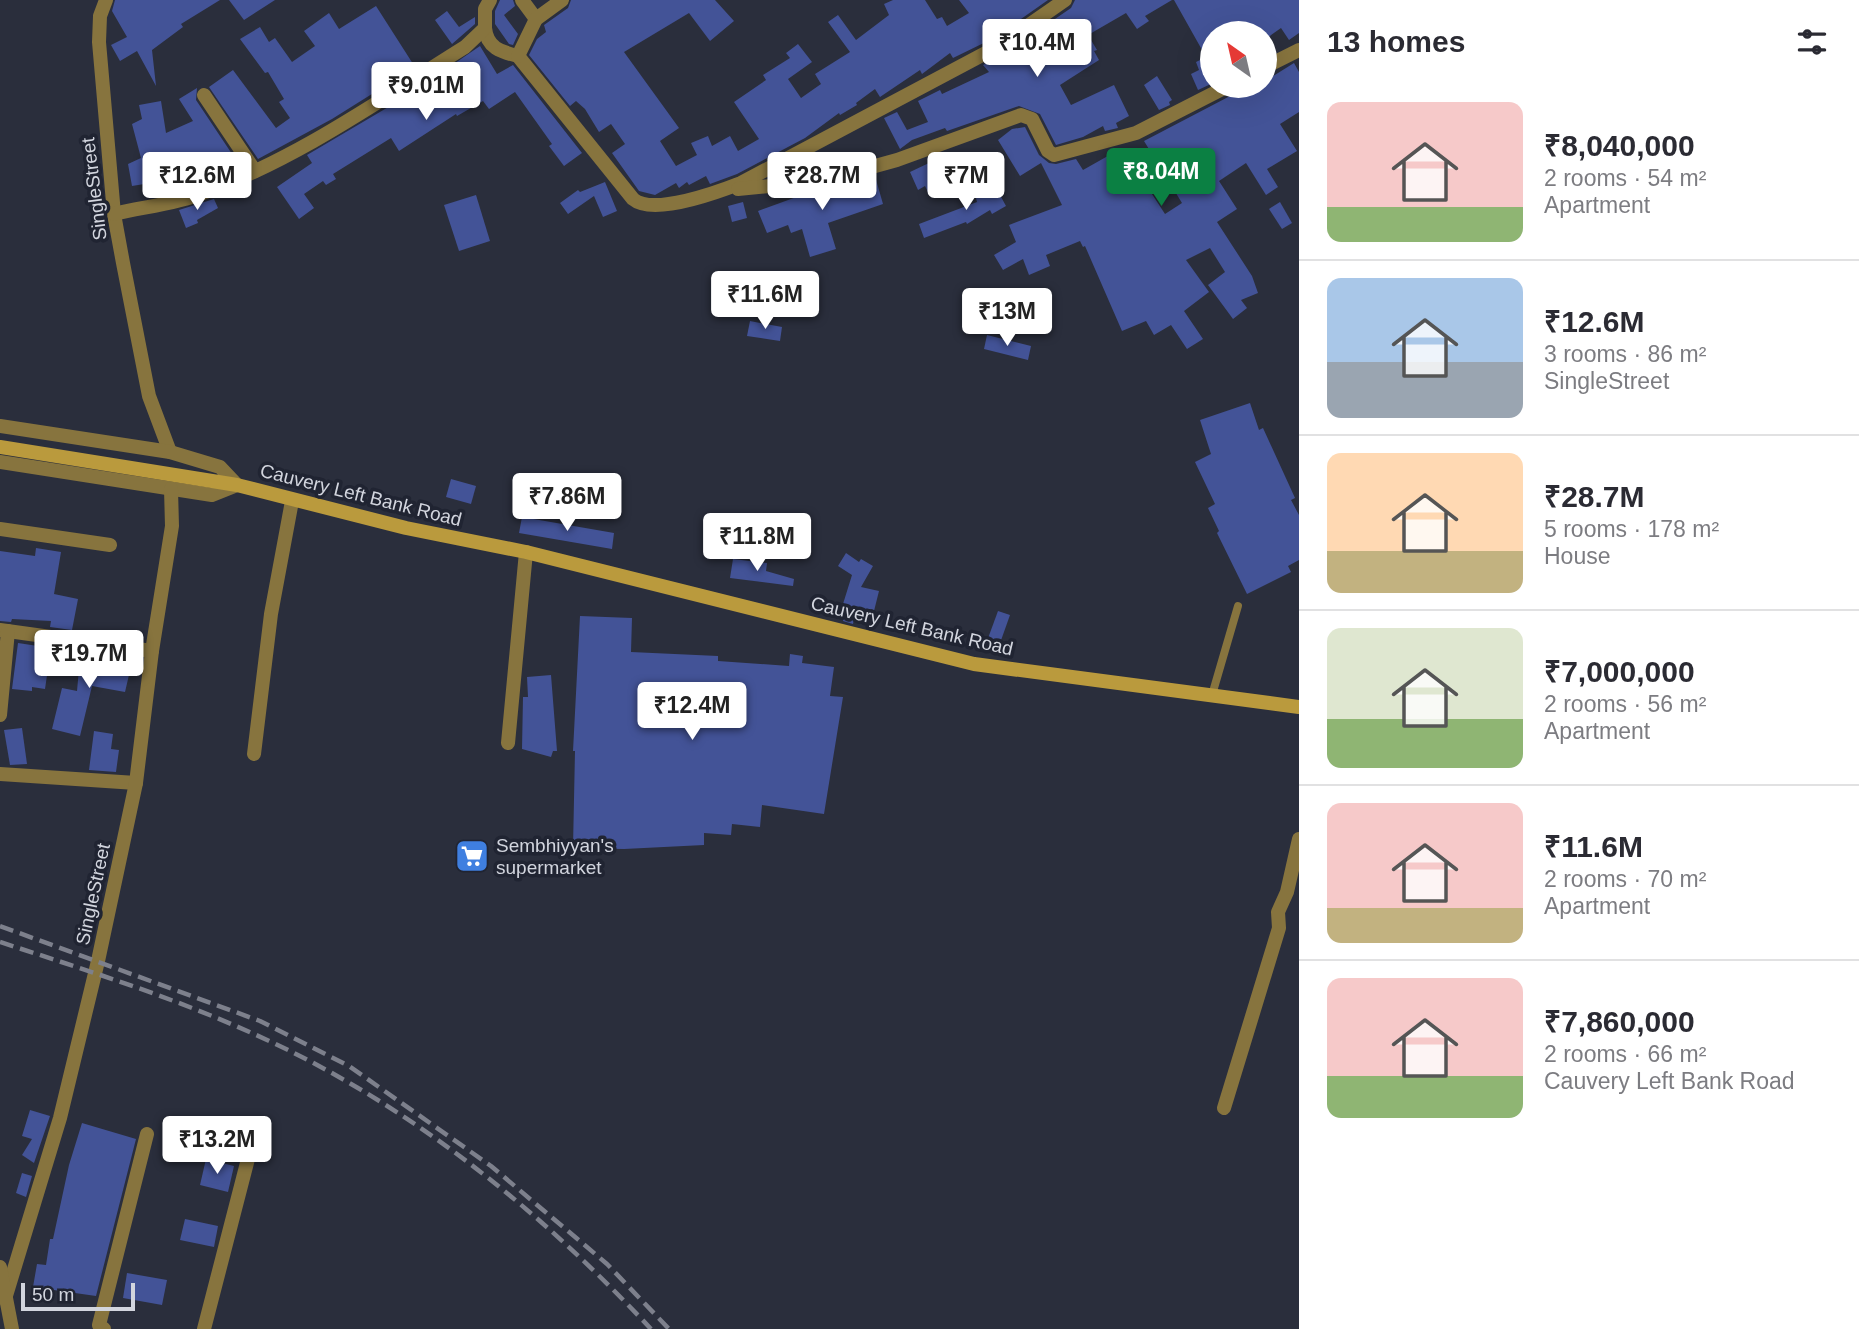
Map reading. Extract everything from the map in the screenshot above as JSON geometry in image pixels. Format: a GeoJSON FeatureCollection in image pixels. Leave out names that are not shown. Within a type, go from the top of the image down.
{"type":"FeatureCollection","features":[{"type":"Feature","properties":{"kind":"main road","name":"Cauvery Left Bank Road"},"geometry":{"type":"LineString","coordinates":[[0,447],[237,485],[406,528],[526,552],[974,664],[1299,707]]}},
{"type":"Feature","properties":{"kind":"street","name":"SingleStreet"},"geometry":{"type":"LineString","coordinates":[[106,0],[100,16],[99,42],[114,214],[149,396],[170,452]]}},
{"type":"Feature","properties":{"kind":"street"},"geometry":{"type":"LineString","coordinates":[[490,0],[485,9],[485,28],[486,35],[495,48],[518,56],[636,202],[645,205],[699,198],[741,183],[999,46],[1065,0]]}},
{"type":"Feature","properties":{"kind":"street"},"geometry":{"type":"LineString","coordinates":[[522,0],[536,19]]}},
{"type":"Feature","properties":{"kind":"street"},"geometry":{"type":"LineString","coordinates":[[518,56],[536,19],[562,0]]}},
{"type":"Feature","properties":{"kind":"street"},"geometry":{"type":"LineString","coordinates":[[114,214],[201,194],[255,171],[317,139],[465,47],[485,28]]}},
{"type":"Feature","properties":{"kind":"street"},"geometry":{"type":"LineString","coordinates":[[1278,60],[1299,50]]}},
{"type":"Feature","properties":{"kind":"street"},"geometry":{"type":"LineString","coordinates":[[204,96],[255,171]]}},
{"type":"Feature","properties":{"kind":"street"},"geometry":{"type":"LineString","coordinates":[[722,191],[821,181],[897,160],[1020,116],[1032,119],[1048,152],[1054,155],[1136,133],[1205,98]]}},
{"type":"Feature","properties":{"kind":"street"},"geometry":{"type":"LineString","coordinates":[[0,426],[170,452],[220,467],[237,485],[212,495],[0,462]]}},
{"type":"Feature","properties":{"kind":"street","name":"SingleStreet"},"geometry":{"type":"LineString","coordinates":[[5,1299],[60,1118],[98,961],[136,783],[152,651],[172,526],[170,489]]}},
{"type":"Feature","properties":{"kind":"street"},"geometry":{"type":"LineString","coordinates":[[254,754],[271,614],[292,501]]}},
{"type":"Feature","properties":{"kind":"street"},"geometry":{"type":"LineString","coordinates":[[0,528],[110,545]]}},
{"type":"Feature","properties":{"kind":"street"},"geometry":{"type":"LineString","coordinates":[[508,743],[526,552]]}},
{"type":"Feature","properties":{"kind":"street"},"geometry":{"type":"LineString","coordinates":[[0,715],[4,631],[152,651]]}},
{"type":"Feature","properties":{"kind":"street"},"geometry":{"type":"LineString","coordinates":[[0,774],[136,783]]}},
{"type":"Feature","properties":{"kind":"street"},"geometry":{"type":"LineString","coordinates":[[1224,1108],[1279,928],[1278,912],[1287,892],[1299,839]]}},
{"type":"Feature","properties":{"kind":"street"},"geometry":{"type":"LineString","coordinates":[[104,1329],[100,1325],[147,1134]]}},
{"type":"Feature","properties":{"kind":"street"},"geometry":{"type":"LineString","coordinates":[[204,1329],[249,1155]]}},
{"type":"Feature","properties":{"kind":"street"},"geometry":{"type":"LineString","coordinates":[[0,1267],[12,1329]]}},
{"type":"Feature","properties":{"kind":"lane"},"geometry":{"type":"LineString","coordinates":[[1212,695],[1238,606]]}},
{"type":"Feature","properties":{"kind":"building"},"geometry":{"type":"Polygon","coordinates":[[[115,0],[220,0],[181,24],[183,27],[152,50],[156,86],[137,51],[120,61],[111,45],[127,37],[112,11],[115,0]]]}},
{"type":"Feature","properties":{"kind":"building"},"geometry":{"type":"Polygon","coordinates":[[[229,0],[275,0],[244,20],[229,0]]]}},
{"type":"Feature","properties":{"kind":"building"},"geometry":{"type":"Polygon","coordinates":[[[500,0],[513,0],[515,6],[504,15],[518,34],[513,45],[509,44],[495,24],[495,11],[500,0]]]}},
{"type":"Feature","properties":{"kind":"building"},"geometry":{"type":"Polygon","coordinates":[[[571,0],[715,0],[734,21],[710,41],[689,13],[624,52],[679,128],[660,141],[676,166],[697,155],[691,143],[708,136],[712,146],[730,136],[738,151],[759,139],[734,102],[766,80],[763,75],[790,58],[786,53],[798,44],[812,62],[788,79],[801,98],[821,84],[815,74],[850,52],[828,22],[838,15],[856,40],[889,15],[884,4],[893,0],[925,0],[937,19],[942,17],[947,26],[969,13],[959,0],[1048,0],[994,38],[953,58],[950,53],[922,74],[920,70],[880,97],[875,89],[856,103],[857,105],[840,115],[839,113],[805,138],[737,174],[710,184],[706,176],[689,185],[687,182],[679,188],[676,183],[655,195],[639,191],[612,153],[625,144],[611,124],[599,132],[585,109],[576,101],[570,106],[529,55],[537,39],[546,32],[544,25],[568,8],[571,0]]]}},
{"type":"Feature","properties":{"kind":"building"},"geometry":{"type":"Polygon","coordinates":[[[1075,0],[1172,0],[1145,16],[1149,21],[1137,29],[1126,13],[1088,35],[1097,50],[1094,51],[1099,60],[1060,85],[1071,105],[1114,85],[1129,116],[1116,123],[1118,128],[1105,131],[1103,126],[1083,137],[1056,145],[1040,114],[1019,106],[947,131],[945,128],[912,140],[900,149],[884,118],[897,112],[907,130],[928,122],[918,101],[940,90],[942,94],[989,72],[983,65],[1004,54],[1071,8],[1075,0]]]}},
{"type":"Feature","properties":{"kind":"building"},"geometry":{"type":"Polygon","coordinates":[[[1174,0],[1299,0],[1299,33],[1289,40],[1281,28],[1278,30],[1278,21],[1200,21],[1200,46],[1174,0]]]}},
{"type":"Feature","properties":{"kind":"building"},"geometry":{"type":"Polygon","coordinates":[[[376,6],[415,67],[332,119],[258,159],[209,87],[233,70],[276,128],[290,118],[279,102],[284,99],[268,72],[265,73],[240,39],[260,27],[269,42],[275,38],[292,62],[315,46],[304,31],[329,13],[339,29],[376,6]]]}},
{"type":"Feature","properties":{"kind":"building"},"geometry":{"type":"Polygon","coordinates":[[[447,11],[459,27],[475,17],[475,24],[452,44],[435,20],[447,11]]]}},
{"type":"Feature","properties":{"kind":"building"},"geometry":{"type":"Polygon","coordinates":[[[480,46],[497,74],[513,65],[582,153],[564,166],[549,146],[552,144],[515,92],[489,109],[483,101],[457,116],[456,114],[399,151],[391,138],[333,174],[336,179],[326,185],[323,181],[304,194],[314,208],[299,219],[277,187],[312,163],[307,155],[407,96],[480,46]]]}},
{"type":"Feature","properties":{"kind":"building"},"geometry":{"type":"Polygon","coordinates":[[[1200,60],[1198,90],[1191,74],[1199,70],[1196,62],[1200,60]]]}},
{"type":"Feature","properties":{"kind":"building"},"geometry":{"type":"Polygon","coordinates":[[[1294,63],[1299,72],[1299,112],[1280,124],[1297,151],[1267,169],[1278,187],[1266,195],[1246,163],[1219,181],[1237,209],[1217,222],[1252,276],[1258,293],[1241,300],[1247,308],[1233,319],[1208,285],[1225,272],[1210,248],[1186,260],[1209,292],[1184,311],[1203,339],[1187,349],[1171,325],[1154,335],[1146,321],[1122,331],[1085,246],[1083,247],[1080,241],[1046,255],[1050,266],[1029,275],[1023,259],[1003,270],[994,255],[1016,242],[1009,225],[1062,205],[1041,163],[1020,176],[998,140],[1012,129],[1025,127],[1039,155],[1049,163],[1076,159],[1083,170],[1122,148],[1165,214],[1182,203],[1144,141],[1226,98],[1278,98],[1278,73],[1294,63]]]}},
{"type":"Feature","properties":{"kind":"building"},"geometry":{"type":"Polygon","coordinates":[[[1157,76],[1172,100],[1170,105],[1159,110],[1144,85],[1157,76]]]}},
{"type":"Feature","properties":{"kind":"building"},"geometry":{"type":"Polygon","coordinates":[[[197,88],[196,100],[234,157],[218,177],[179,191],[171,193],[169,180],[132,186],[128,164],[141,158],[132,124],[142,119],[139,105],[161,101],[166,133],[193,121],[179,99],[197,88]]]}},
{"type":"Feature","properties":{"kind":"building"},"geometry":{"type":"Polygon","coordinates":[[[929,163],[941,188],[929,194],[925,186],[918,190],[910,172],[929,163]]]}},
{"type":"Feature","properties":{"kind":"building"},"geometry":{"type":"Polygon","coordinates":[[[875,176],[883,204],[828,223],[836,249],[810,257],[802,229],[791,233],[788,225],[767,233],[758,211],[813,191],[875,176]]]}},
{"type":"Feature","properties":{"kind":"building"},"geometry":{"type":"Polygon","coordinates":[[[605,182],[617,211],[603,217],[594,196],[568,214],[560,203],[578,190],[580,192],[605,182]]]}},
{"type":"Feature","properties":{"kind":"building"},"geometry":{"type":"Polygon","coordinates":[[[994,184],[1006,206],[992,214],[990,210],[967,224],[966,222],[924,238],[919,224],[977,202],[975,194],[994,184]]]}},
{"type":"Feature","properties":{"kind":"building"},"geometry":{"type":"Polygon","coordinates":[[[476,195],[490,241],[459,251],[444,205],[476,195]]]}},
{"type":"Feature","properties":{"kind":"building"},"geometry":{"type":"Polygon","coordinates":[[[214,199],[218,208],[197,220],[198,223],[186,228],[179,210],[214,199]]]}},
{"type":"Feature","properties":{"kind":"building"},"geometry":{"type":"Polygon","coordinates":[[[743,202],[747,218],[732,222],[728,206],[743,202]]]}},
{"type":"Feature","properties":{"kind":"building"},"geometry":{"type":"Polygon","coordinates":[[[1280,202],[1292,223],[1282,229],[1269,209],[1280,202]]]}},
{"type":"Feature","properties":{"kind":"building"},"geometry":{"type":"Polygon","coordinates":[[[750,321],[782,327],[780,341],[747,336],[750,321]]]}},
{"type":"Feature","properties":{"kind":"building"},"geometry":{"type":"Polygon","coordinates":[[[987,335],[1031,346],[1028,360],[984,349],[987,335]]]}},
{"type":"Feature","properties":{"kind":"building"},"geometry":{"type":"Polygon","coordinates":[[[1250,403],[1259,430],[1263,428],[1295,498],[1291,500],[1299,515],[1299,560],[1288,566],[1291,572],[1247,594],[1217,533],[1219,531],[1208,508],[1215,504],[1195,462],[1211,454],[1200,420],[1250,403]]]}},
{"type":"Feature","properties":{"kind":"building"},"geometry":{"type":"Polygon","coordinates":[[[451,479],[476,486],[471,504],[446,497],[451,479]]]}},
{"type":"Feature","properties":{"kind":"building"},"geometry":{"type":"Polygon","coordinates":[[[522,517],[614,533],[612,549],[519,533],[522,517]]]}},
{"type":"Feature","properties":{"kind":"building"},"geometry":{"type":"Polygon","coordinates":[[[36,548],[61,552],[54,594],[78,599],[72,630],[50,627],[51,621],[0,621],[0,551],[35,556],[36,548]]]}},
{"type":"Feature","properties":{"kind":"building"},"geometry":{"type":"Polygon","coordinates":[[[846,553],[859,562],[861,559],[873,566],[861,587],[879,591],[874,611],[856,607],[853,624],[843,621],[843,604],[852,575],[838,566],[846,553]]]}},
{"type":"Feature","properties":{"kind":"building"},"geometry":{"type":"Polygon","coordinates":[[[733,559],[767,563],[766,571],[794,579],[793,586],[730,578],[733,559]]]}},
{"type":"Feature","properties":{"kind":"building"},"geometry":{"type":"Polygon","coordinates":[[[998,611],[1010,615],[999,646],[987,641],[998,611]]]}},
{"type":"Feature","properties":{"kind":"building"},"geometry":{"type":"Polygon","coordinates":[[[580,616],[632,618],[631,652],[718,656],[718,661],[789,666],[790,654],[803,656],[802,663],[834,667],[830,696],[843,697],[824,814],[762,805],[760,827],[732,824],[731,835],[704,833],[704,845],[624,849],[573,848],[573,751],[580,616]]]}},
{"type":"Feature","properties":{"kind":"building"},"geometry":{"type":"Polygon","coordinates":[[[18,643],[51,648],[45,689],[12,689],[18,643]]]}},
{"type":"Feature","properties":{"kind":"building"},"geometry":{"type":"Polygon","coordinates":[[[98,654],[132,662],[125,692],[92,686],[80,736],[52,729],[62,688],[77,691],[80,658],[97,660],[98,654]]]}},
{"type":"Feature","properties":{"kind":"building"},"geometry":{"type":"Polygon","coordinates":[[[551,675],[557,751],[553,751],[551,757],[522,749],[523,697],[528,697],[527,677],[551,675]]]}},
{"type":"Feature","properties":{"kind":"building"},"geometry":{"type":"Polygon","coordinates":[[[22,728],[27,764],[10,765],[4,730],[22,728]]]}},
{"type":"Feature","properties":{"kind":"building"},"geometry":{"type":"Polygon","coordinates":[[[94,731],[113,734],[111,749],[119,750],[116,772],[89,770],[94,731]]]}},
{"type":"Feature","properties":{"kind":"building"},"geometry":{"type":"Polygon","coordinates":[[[30,1110],[50,1116],[34,1163],[22,1155],[32,1139],[22,1136],[30,1110]]]}},
{"type":"Feature","properties":{"kind":"building"},"geometry":{"type":"Polygon","coordinates":[[[82,1123],[136,1139],[96,1296],[33,1287],[37,1264],[46,1265],[50,1239],[53,1239],[69,1165],[82,1123]]]}},
{"type":"Feature","properties":{"kind":"building"},"geometry":{"type":"Polygon","coordinates":[[[206,1159],[234,1166],[228,1192],[200,1185],[206,1159]]]}},
{"type":"Feature","properties":{"kind":"building"},"geometry":{"type":"Polygon","coordinates":[[[22,1173],[32,1176],[26,1197],[16,1193],[22,1173]]]}},
{"type":"Feature","properties":{"kind":"building"},"geometry":{"type":"Polygon","coordinates":[[[185,1219],[218,1226],[214,1247],[180,1240],[185,1219]]]}},
{"type":"Feature","properties":{"kind":"building"},"geometry":{"type":"Polygon","coordinates":[[[127,1273],[167,1280],[162,1305],[123,1298],[127,1273]]]}},
{"type":"Feature","properties":{"kind":"railway"},"geometry":{"type":"LineString","coordinates":[[0,926],[260,1021],[349,1066],[491,1166],[607,1264],[669,1329]]}},
{"type":"Feature","properties":{"kind":"railway"},"geometry":{"type":"LineString","coordinates":[[0,942],[192,1008],[310,1061],[364,1092],[417,1125],[516,1200],[563,1241],[651,1329]]}},
{"type":"Feature","properties":{"kind":"place","name":"Sembhiyyan's supermarket"},"geometry":{"type":"Point","coordinates":[472,856]}}]}
